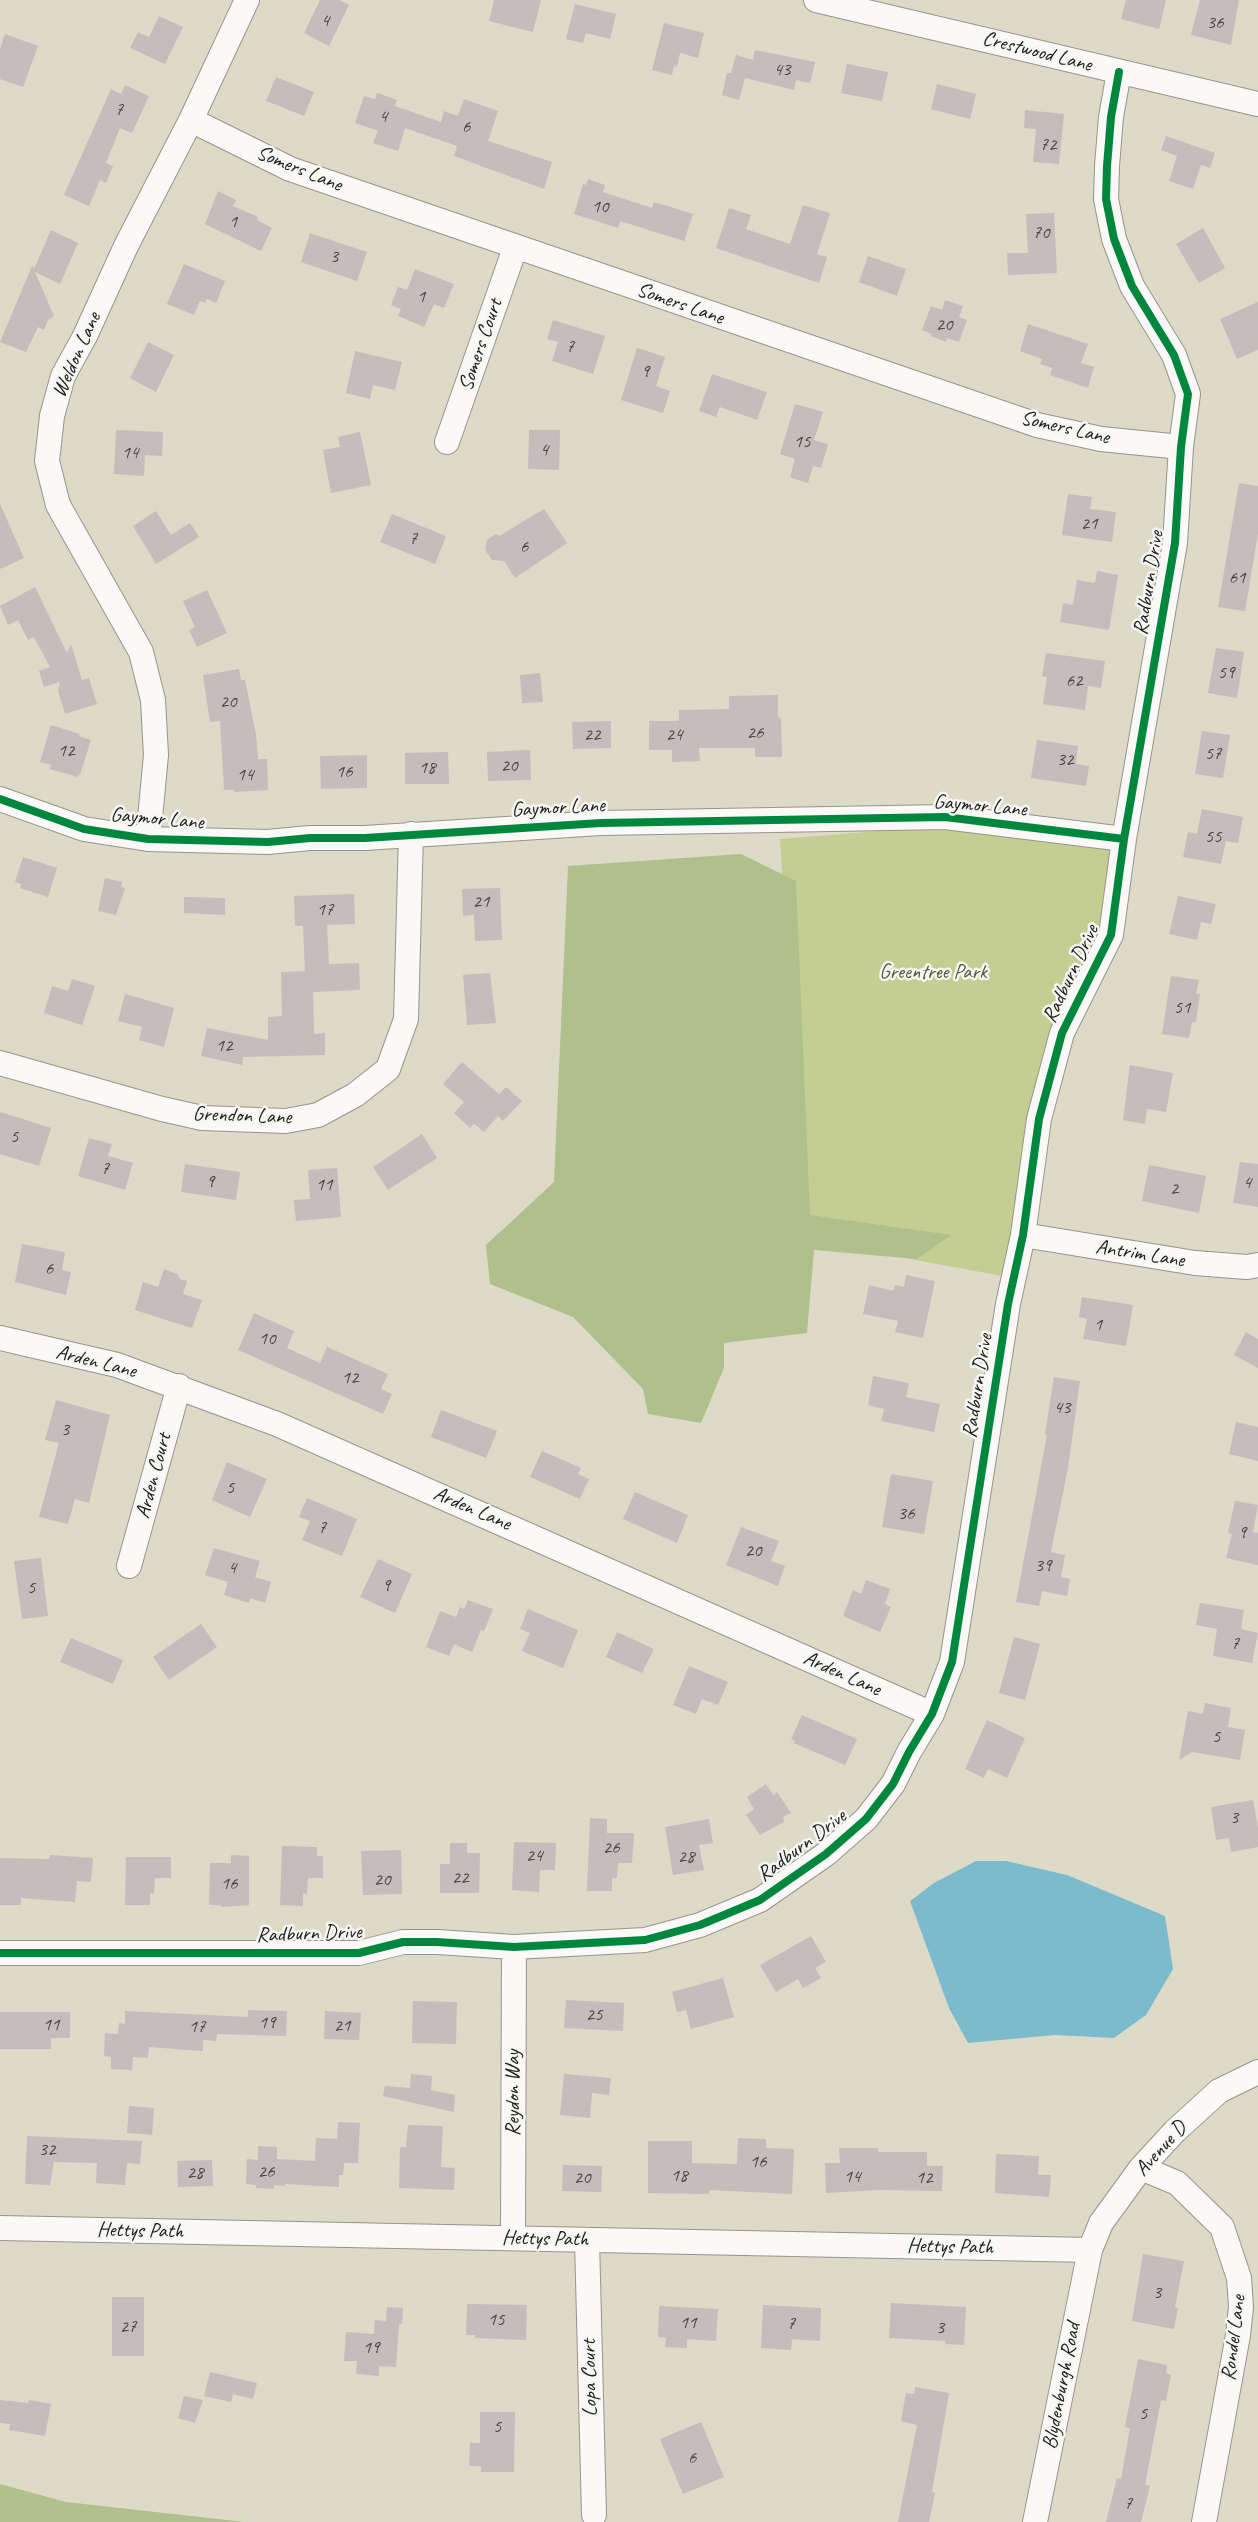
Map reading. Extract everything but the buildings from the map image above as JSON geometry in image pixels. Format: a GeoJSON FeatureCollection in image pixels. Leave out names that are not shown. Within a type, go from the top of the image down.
{"type":"FeatureCollection","features":[{"type":"Feature","properties":{"kind":"street","name":"Weldon Lane"},"geometry":{"type":"LineString","coordinates":[[148,839],[156,755],[153,700],[140,652],[58,505],[47,461],[52,416],[63,376],[85,336],[126,246],[191,120],[247,0]]}},
{"type":"Feature","properties":{"kind":"street","name":"Crestwood Lane"},"geometry":{"type":"LineString","coordinates":[[816,0],[911,10],[1119,72],[1258,104]]}},
{"type":"Feature","properties":{"kind":"street","name":"Radburn Drive"},"geometry":{"type":"LineString","coordinates":[[0,1953],[359,1953],[403,1942],[437,1942],[514,1948],[645,1940],[700,1925],[760,1900],[826,1854],[866,1819],[893,1784],[909,1752],[932,1714],[952,1662],[1008,1304],[1023,1235],[1039,1119],[1062,1033],[1111,935],[1124,839],[1175,543],[1181,447],[1188,394],[1174,355],[1132,286],[1114,239],[1106,199],[1111,117],[1119,72]]}},
{"type":"Feature","properties":{"kind":"street","name":"Somers Lane"},"geometry":{"type":"LineString","coordinates":[[191,120],[290,169],[1037,425],[1101,439],[1181,447]]}},
{"type":"Feature","properties":{"kind":"street","name":"Somers Court"},"geometry":{"type":"LineString","coordinates":[[447,442],[516,248]]}},
{"type":"Feature","properties":{"kind":"street","name":"Gaymor Lane"},"geometry":{"type":"LineString","coordinates":[[0,799],[84,829],[148,839],[268,842],[310,838],[365,838],[601,823],[945,817],[1124,839]]}},
{"type":"Feature","properties":{"kind":"street","name":"Grendon Lane"},"geometry":{"type":"LineString","coordinates":[[0,1063],[162,1110],[202,1118],[286,1121],[318,1115],[355,1095],[388,1069],[406,1019],[411,834]]}},
{"type":"Feature","properties":{"kind":"street","name":"Antrim Lane"},"geometry":{"type":"LineString","coordinates":[[1023,1235],[1195,1263],[1247,1267],[1258,1266]]}},
{"type":"Feature","properties":{"kind":"street","name":"Arden Lane"},"geometry":{"type":"LineString","coordinates":[[0,1338],[117,1365],[277,1424],[505,1523],[932,1714]]}},
{"type":"Feature","properties":{"kind":"street","name":"Arden Court"},"geometry":{"type":"LineString","coordinates":[[129,1566],[178,1386]]}},
{"type":"Feature","properties":{"kind":"street","name":"Reydon Way"},"geometry":{"type":"LineString","coordinates":[[513,2238],[514,1948]]}},
{"type":"Feature","properties":{"kind":"street","name":"Avenue D"},"geometry":{"type":"LineString","coordinates":[[1090,2250],[1101,2223],[1141,2168],[1175,2131],[1219,2091],[1258,2072]]}},
{"type":"Feature","properties":{"kind":"street","name":"Rondel Lane"},"geometry":{"type":"LineString","coordinates":[[1141,2168],[1177,2184],[1222,2227],[1239,2278],[1241,2307],[1238,2335],[1204,2522]]}},
{"type":"Feature","properties":{"kind":"street","name":"Hettys Path"},"geometry":{"type":"LineString","coordinates":[[0,2228],[1090,2250]]}},
{"type":"Feature","properties":{"kind":"street","name":"Lopa Court"},"geometry":{"type":"LineString","coordinates":[[587,2240],[594,2515]]}},
{"type":"Feature","properties":{"kind":"street","name":"Blydenburgh Road"},"geometry":{"type":"LineString","coordinates":[[1035,2522],[1090,2250]]}},
{"type":"Feature","properties":{"kind":"green space","name":"Greentree Park"},"geometry":{"type":"Polygon","coordinates":[[[941,826],[1115,846],[1111,935],[1062,1033],[1013,1278],[807,1240],[780,839],[941,826]]]}},
{"type":"Feature","properties":{"kind":"green space"},"geometry":{"type":"Polygon","coordinates":[[[741,854],[796,881],[810,1215],[951,1235],[917,1259],[814,1250],[807,1333],[724,1343],[724,1368],[701,1423],[648,1414],[643,1389],[573,1317],[490,1284],[486,1245],[554,1182],[568,866],[741,854]]]}},
{"type":"Feature","properties":{"kind":"green space"},"geometry":{"type":"Polygon","coordinates":[[[0,2484],[66,2502],[245,2522],[0,2522],[0,2484]]]}},
{"type":"Feature","properties":{"kind":"water"},"geometry":{"type":"Polygon","coordinates":[[[976,1861],[1006,1861],[1067,1875],[1165,1916],[1173,1969],[1146,2015],[1114,2038],[1055,2035],[968,2043],[949,2008],[910,1901],[934,1883],[976,1861]]]}},
{"type":"Feature","properties":{"kind":"cycle path"},"geometry":{"type":"LineString","coordinates":[[0,1953],[359,1953],[403,1942],[437,1942],[514,1947],[645,1940],[700,1925],[760,1900],[826,1854],[866,1819],[893,1784],[909,1752],[932,1714],[952,1662],[1008,1304],[1023,1235],[1039,1119],[1062,1033],[1111,935],[1124,839],[1175,543],[1181,447],[1188,394],[1174,355],[1132,286],[1114,239],[1106,199],[1111,117],[1119,72]]}},
{"type":"Feature","properties":{"kind":"cycle path"},"geometry":{"type":"LineString","coordinates":[[0,799],[84,829],[148,839],[268,842],[310,838],[365,838],[601,823],[945,817],[1124,839]]}}]}
